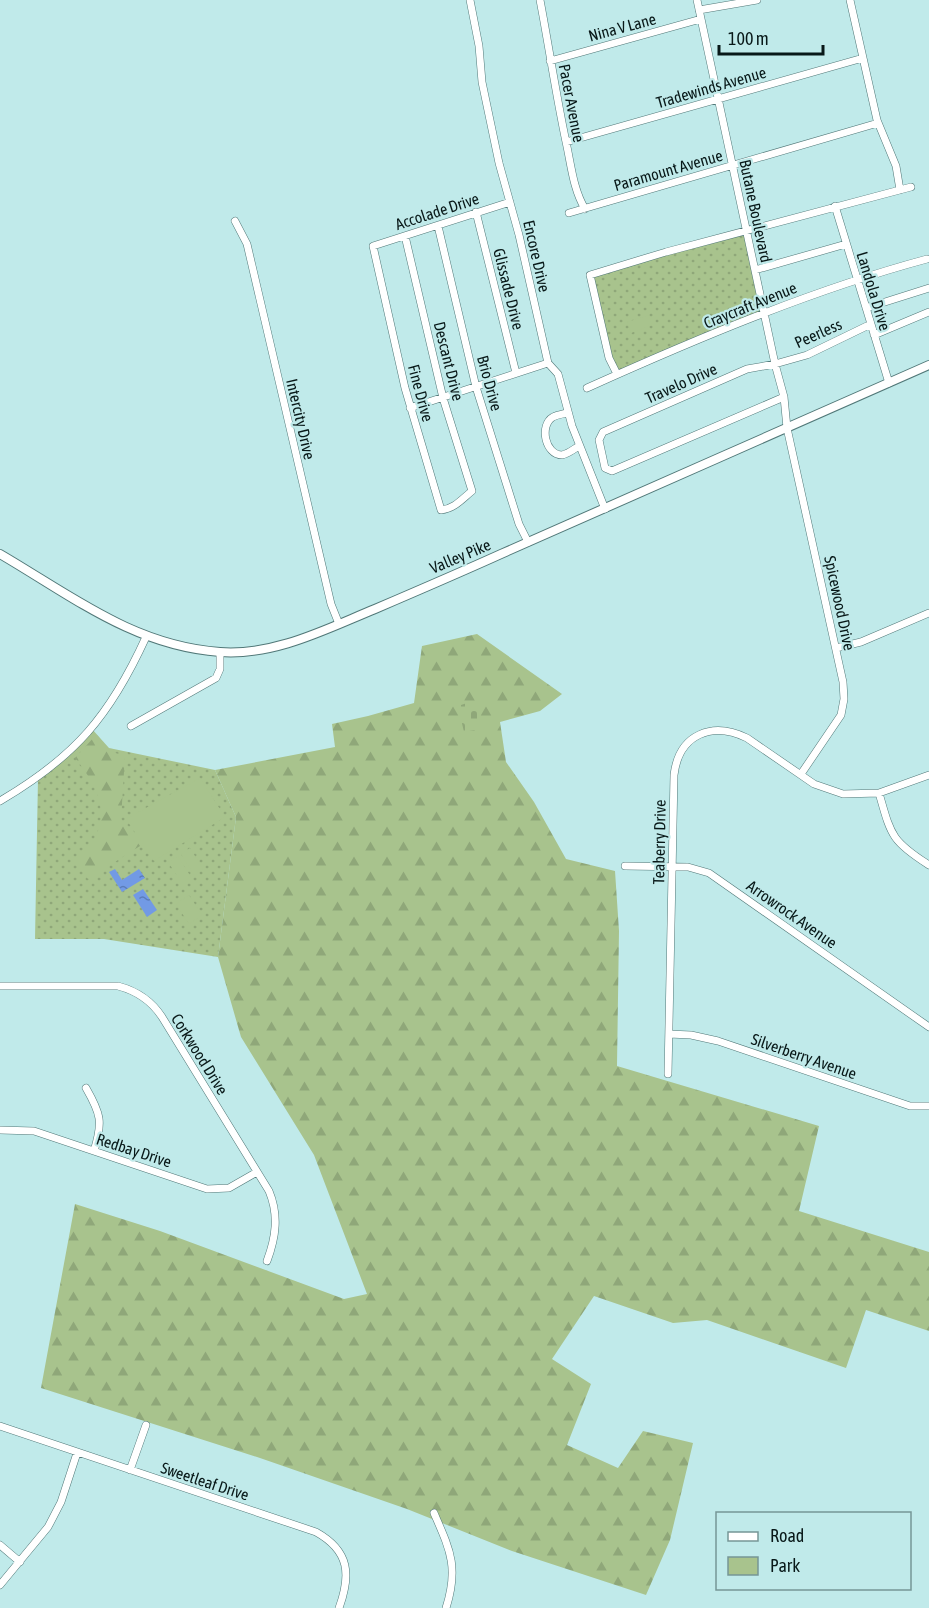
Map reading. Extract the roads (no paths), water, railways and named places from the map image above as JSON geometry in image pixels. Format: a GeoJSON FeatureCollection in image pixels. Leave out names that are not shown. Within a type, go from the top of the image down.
{"type":"FeatureCollection","features":[{"type":"Feature","properties":{"kind":"street","name":"Encore Drive"},"geometry":{"type":"LineString","coordinates":[[470,0],[499,163],[548,363],[558,374],[567,413],[605,509]]}},
{"type":"Feature","properties":{"kind":"street","name":"Pacer Avenue"},"geometry":{"type":"LineString","coordinates":[[540,0],[566,142],[579,199],[585,209]]}},
{"type":"Feature","properties":{"kind":"street","name":"Butane Boulevard"},"geometry":{"type":"LineString","coordinates":[[697,0],[784,397],[787,428]]}},
{"type":"Feature","properties":{"kind":"street"},"geometry":{"type":"LineString","coordinates":[[699,10],[757,0]]}},
{"type":"Feature","properties":{"kind":"street"},"geometry":{"type":"LineString","coordinates":[[850,0],[878,123],[896,166],[900,190]]}},
{"type":"Feature","properties":{"kind":"street","name":"Nina V Lane"},"geometry":{"type":"LineString","coordinates":[[550,61],[701,20]]}},
{"type":"Feature","properties":{"kind":"street","name":"Tradewinds Avenue"},"geometry":{"type":"LineString","coordinates":[[566,142],[863,58]]}},
{"type":"Feature","properties":{"kind":"street","name":"Paramount Avenue"},"geometry":{"type":"LineString","coordinates":[[569,213],[878,123]]}},
{"type":"Feature","properties":{"kind":"street"},"geometry":{"type":"LineString","coordinates":[[617,374],[609,358],[590,275],[666,252],[911,187]]}},
{"type":"Feature","properties":{"kind":"street","name":"Accolade Drive"},"geometry":{"type":"LineString","coordinates":[[372,246],[510,202]]}},
{"type":"Feature","properties":{"kind":"street","name":"Landola Drive"},"geometry":{"type":"LineString","coordinates":[[835,206],[889,383]]}},
{"type":"Feature","properties":{"kind":"street","name":"Glissade Drive"},"geometry":{"type":"LineString","coordinates":[[476,212],[516,373]]}},
{"type":"Feature","properties":{"kind":"street","name":"Intercity Drive"},"geometry":{"type":"LineString","coordinates":[[236,221],[247,244],[331,604],[339,624]]}},
{"type":"Feature","properties":{"kind":"street","name":"Brio Drive"},"geometry":{"type":"LineString","coordinates":[[438,226],[476,387],[519,523],[528,542]]}},
{"type":"Feature","properties":{"kind":"street","name":"Descant Drive"},"geometry":{"type":"LineString","coordinates":[[405,236],[443,398],[472,491]]}},
{"type":"Feature","properties":{"kind":"street"},"geometry":{"type":"LineString","coordinates":[[755,270],[846,244]]}},
{"type":"Feature","properties":{"kind":"street","name":"Fine Drive"},"geometry":{"type":"LineString","coordinates":[[372,246],[410,408],[441,510],[453,507],[472,491]]}},
{"type":"Feature","properties":{"kind":"street","name":"Craycraft Avenue"},"geometry":{"type":"LineString","coordinates":[[587,387],[808,296],[927,259]]}},
{"type":"Feature","properties":{"kind":"street"},"geometry":{"type":"LineString","coordinates":[[866,308],[929,288]]}},
{"type":"Feature","properties":{"kind":"street"},"geometry":{"type":"LineString","coordinates":[[874,335],[929,312]]}},
{"type":"Feature","properties":{"kind":"street","name":"Peerless"},"geometry":{"type":"LineString","coordinates":[[775,364],[807,354],[871,324]]}},
{"type":"Feature","properties":{"kind":"street"},"geometry":{"type":"LineString","coordinates":[[410,408],[548,363]]}},
{"type":"Feature","properties":{"kind":"street","name":"Travelo Drive"},"geometry":{"type":"LineString","coordinates":[[775,364],[747,369],[601,435],[599,440],[605,468],[612,471],[784,397]]}},
{"type":"Feature","properties":{"kind":"street","name":"Valley Pike"},"geometry":{"type":"LineString","coordinates":[[0,555],[111,621],[146,637],[190,648],[220,652],[242,652],[278,647],[339,624],[605,509],[929,365]]}},
{"type":"Feature","properties":{"kind":"street"},"geometry":{"type":"LineString","coordinates":[[567,413],[549,421],[546,441],[552,452],[559,455],[579,446]]}},
{"type":"Feature","properties":{"kind":"street","name":"Spicewood Drive"},"geometry":{"type":"LineString","coordinates":[[787,428],[836,648],[844,699],[841,715],[801,774]]}},
{"type":"Feature","properties":{"kind":"street"},"geometry":{"type":"LineString","coordinates":[[836,648],[861,642],[929,613]]}},
{"type":"Feature","properties":{"kind":"street"},"geometry":{"type":"LineString","coordinates":[[0,801],[54,765],[92,729],[122,685],[146,637]]}},
{"type":"Feature","properties":{"kind":"street"},"geometry":{"type":"LineString","coordinates":[[131,726],[216,678],[220,669],[220,652]]}},
{"type":"Feature","properties":{"kind":"street","name":"Teaberry Drive"},"geometry":{"type":"LineString","coordinates":[[668,1074],[675,766],[682,750],[693,738],[712,730],[737,733],[814,784],[830,791],[855,795],[879,793],[929,774]]}},
{"type":"Feature","properties":{"kind":"street"},"geometry":{"type":"LineString","coordinates":[[879,793],[892,834],[902,846],[929,865]]}},
{"type":"Feature","properties":{"kind":"street","name":"Arrowrock Avenue"},"geometry":{"type":"LineString","coordinates":[[625,866],[697,869],[718,878],[929,1027]]}},
{"type":"Feature","properties":{"kind":"street","name":"Corkwood Drive"},"geometry":{"type":"LineString","coordinates":[[0,986],[108,985],[127,988],[143,997],[162,1017],[268,1191],[275,1209],[274,1239],[267,1261]]}},
{"type":"Feature","properties":{"kind":"street","name":"Silverberry Avenue"},"geometry":{"type":"LineString","coordinates":[[669,1034],[691,1035],[718,1041],[910,1106],[929,1106]]}},
{"type":"Feature","properties":{"kind":"street"},"geometry":{"type":"LineString","coordinates":[[86,1088],[97,1106],[101,1123],[93,1151]]}},
{"type":"Feature","properties":{"kind":"street","name":"Redbay Drive"},"geometry":{"type":"LineString","coordinates":[[0,1130],[34,1131],[214,1190],[229,1188],[257,1172]]}},
{"type":"Feature","properties":{"kind":"street"},"geometry":{"type":"LineString","coordinates":[[130,1470],[146,1425]]}},
{"type":"Feature","properties":{"kind":"street","name":"Sweetleaf Drive"},"geometry":{"type":"LineString","coordinates":[[0,1426],[316,1532],[326,1538],[342,1556],[347,1574],[345,1591],[339,1608]]}},
{"type":"Feature","properties":{"kind":"street"},"geometry":{"type":"LineString","coordinates":[[0,1585],[40,1538],[55,1515],[77,1453]]}},
{"type":"Feature","properties":{"kind":"street"},"geometry":{"type":"LineString","coordinates":[[434,1512],[450,1550],[453,1565],[446,1608]]}},
{"type":"Feature","properties":{"kind":"street"},"geometry":{"type":"LineString","coordinates":[[0,1545],[20,1562]]}},
{"type":"Feature","properties":{"kind":"water"},"geometry":{"type":"Polygon","coordinates":[[[115,869],[122,880],[139,869],[145,878],[122,892],[109,872],[115,869]]]}},
{"type":"Feature","properties":{"kind":"water"},"geometry":{"type":"Polygon","coordinates":[[[143,889],[157,910],[147,917],[133,895],[143,889]]]}}]}
